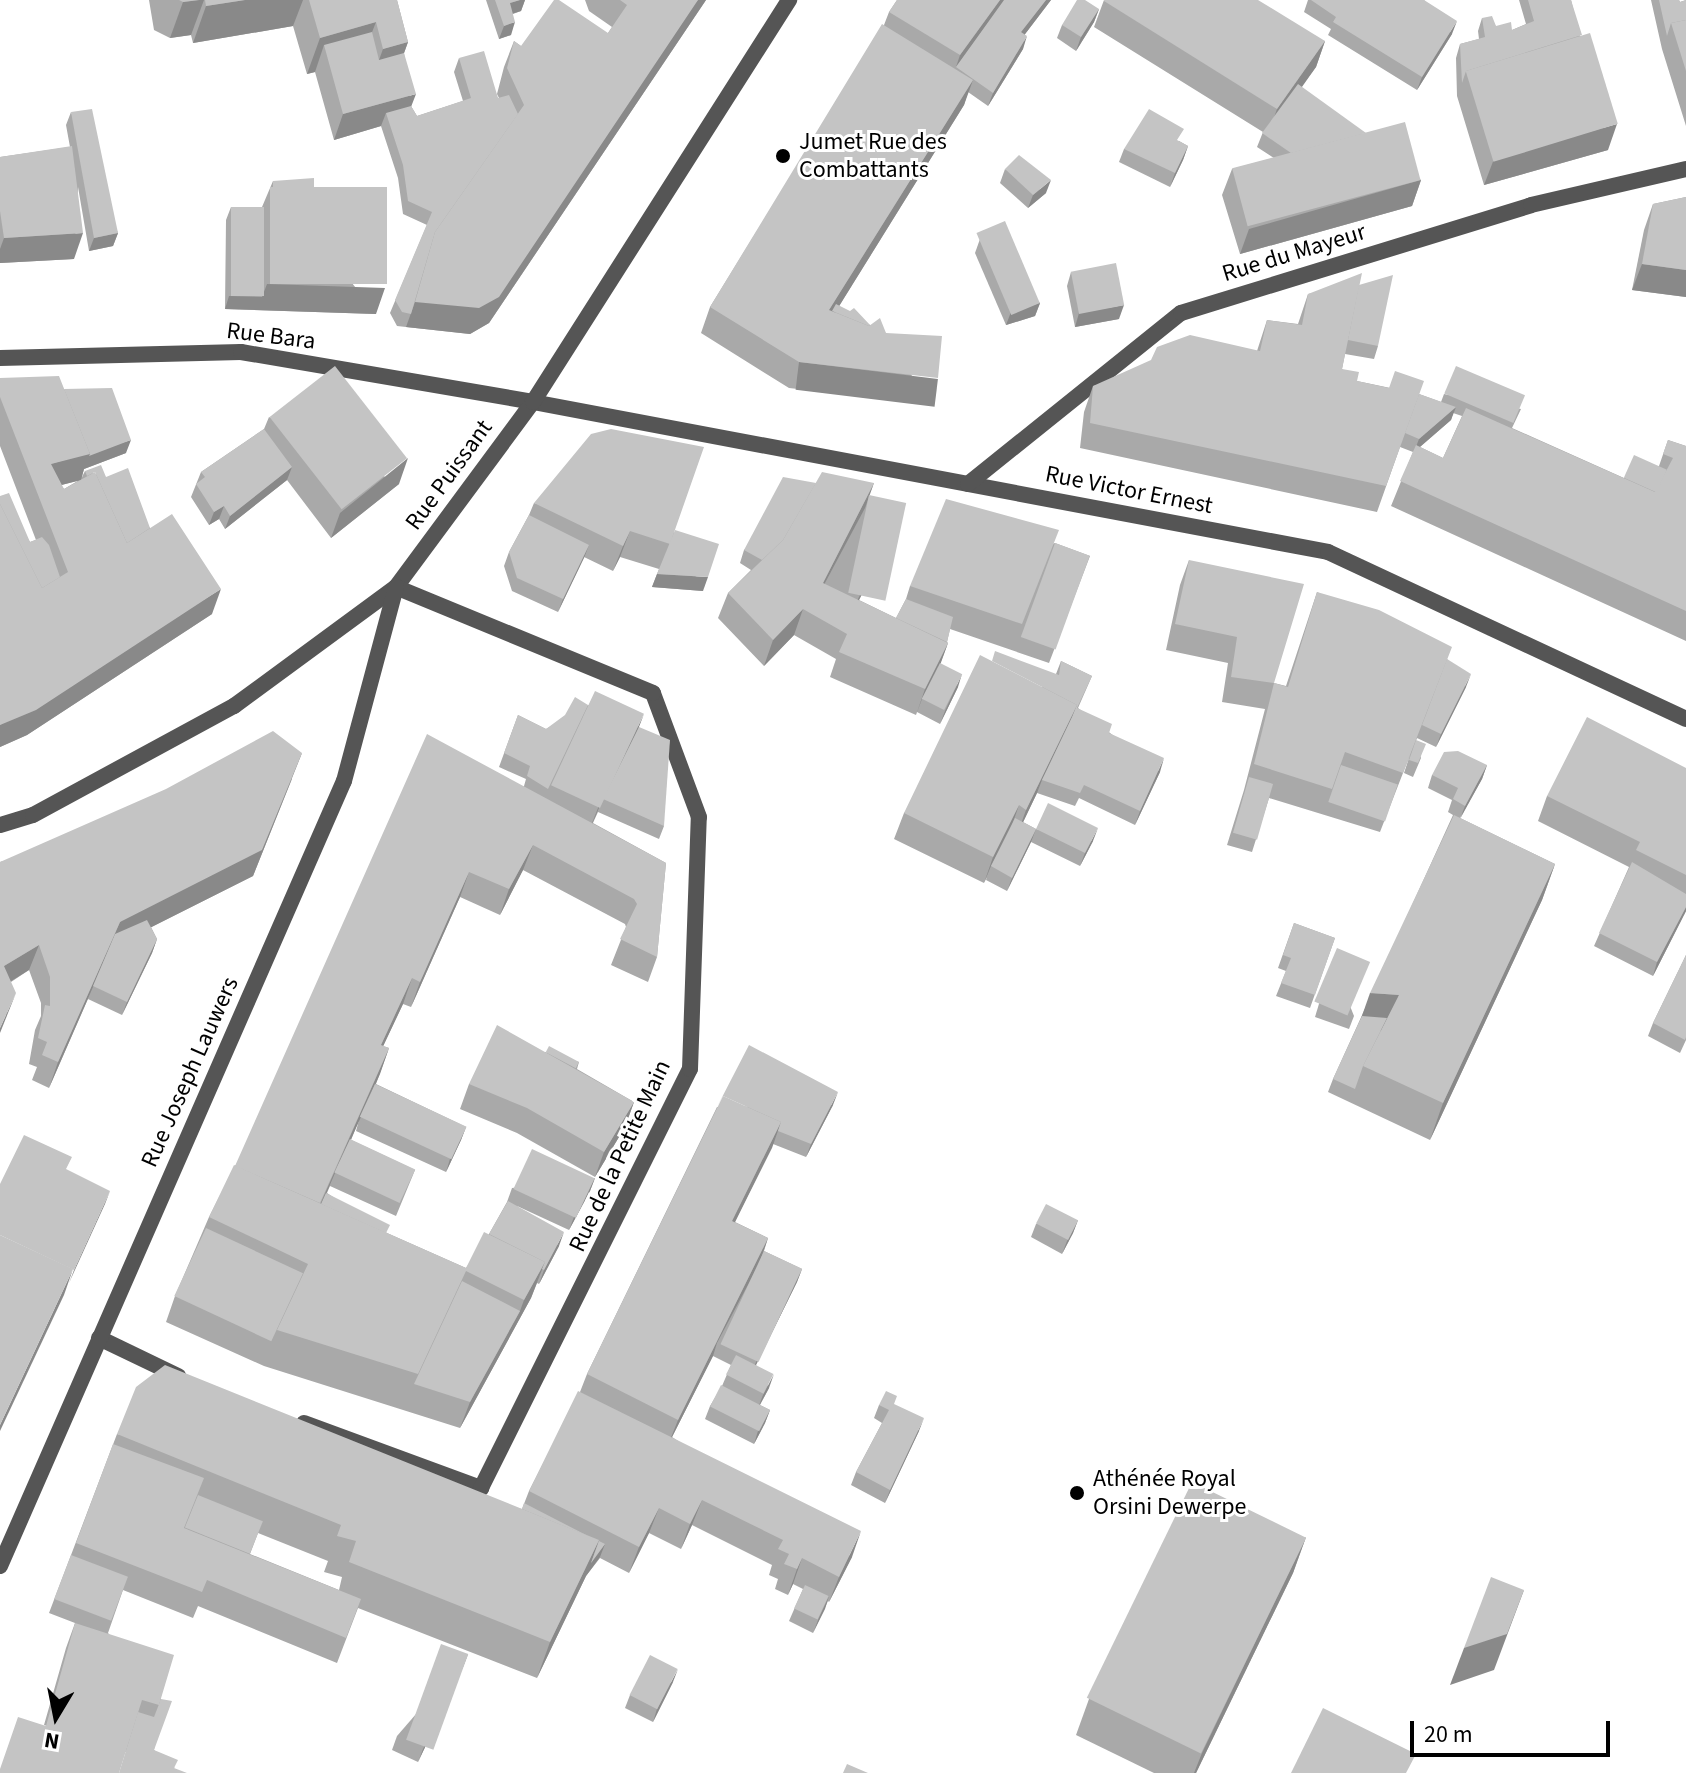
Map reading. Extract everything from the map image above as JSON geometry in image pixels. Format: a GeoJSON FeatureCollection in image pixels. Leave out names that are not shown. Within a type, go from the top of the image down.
{"type":"FeatureCollection","features":[{"type":"Feature","properties":{"kind":"street","name":"Rue Puissant"},"geometry":{"type":"LineString","coordinates":[[0,825],[33,815],[234,706],[396,587],[533,402],[789,0]]}},
{"type":"Feature","properties":{"kind":"street","name":"Rue du Mayeur"},"geometry":{"type":"LineString","coordinates":[[968,484],[1181,313],[1531,205],[1686,169]]}},
{"type":"Feature","properties":{"kind":"street","name":"Rue Bara"},"geometry":{"type":"LineString","coordinates":[[0,358],[241,352],[533,402]]}},
{"type":"Feature","properties":{"kind":"street","name":"Rue Victor Ernest"},"geometry":{"type":"LineString","coordinates":[[533,402],[1328,552],[1686,719]]}},
{"type":"Feature","properties":{"kind":"street","name":"Rue Joseph Lauwers"},"geometry":{"type":"LineString","coordinates":[[0,1566],[344,781],[396,587]]}},
{"type":"Feature","properties":{"kind":"street","name":"Rue de la Petite Main"},"geometry":{"type":"LineString","coordinates":[[280,1416],[481,1488],[690,1069],[699,817],[653,693],[396,587]]}},
{"type":"Feature","properties":{"kind":"street"},"geometry":{"type":"LineString","coordinates":[[99,1338],[193,1384]]}},
{"type":"Feature","properties":{"kind":"building"},"geometry":{"type":"Polygon","coordinates":[[[205,0],[245,0],[206,6],[205,0]]]}},
{"type":"Feature","properties":{"kind":"building"},"geometry":{"type":"Polygon","coordinates":[[[309,0],[397,0],[408,42],[383,49],[376,22],[320,38],[309,0]]]}},
{"type":"Feature","properties":{"kind":"building"},"geometry":{"type":"Polygon","coordinates":[[[495,0],[520,0],[510,3],[515,22],[504,26],[495,0]]]}},
{"type":"Feature","properties":{"kind":"building"},"geometry":{"type":"Polygon","coordinates":[[[554,0],[559,0],[608,33],[627,5],[620,0],[698,0],[499,297],[479,308],[415,302],[435,232],[524,105],[507,68],[514,41],[521,46],[554,0]]]}},
{"type":"Feature","properties":{"kind":"building"},"geometry":{"type":"Polygon","coordinates":[[[897,0],[1000,0],[960,55],[889,12],[897,0]]]}},
{"type":"Feature","properties":{"kind":"building"},"geometry":{"type":"Polygon","coordinates":[[[1004,0],[1046,0],[1021,32],[1027,36],[993,93],[956,67],[1004,0]]]}},
{"type":"Feature","properties":{"kind":"building"},"geometry":{"type":"Polygon","coordinates":[[[1077,0],[1085,0],[1099,9],[1081,37],[1062,25],[1077,0]]]}},
{"type":"Feature","properties":{"kind":"building"},"geometry":{"type":"Polygon","coordinates":[[[1104,0],[1258,0],[1325,41],[1277,109],[1104,0]]]}},
{"type":"Feature","properties":{"kind":"building"},"geometry":{"type":"Polygon","coordinates":[[[1311,0],[1424,0],[1457,21],[1422,77],[1333,22],[1336,17],[1311,0]]]}},
{"type":"Feature","properties":{"kind":"building"},"geometry":{"type":"Polygon","coordinates":[[[1528,0],[1571,0],[1582,35],[1466,71],[1462,83],[1460,44],[1485,37],[1482,18],[1492,16],[1496,26],[1511,22],[1512,30],[1534,21],[1528,0]]]}},
{"type":"Feature","properties":{"kind":"building"},"geometry":{"type":"Polygon","coordinates":[[[1659,0],[1686,0],[1686,20],[1671,23],[1667,36],[1659,0]]]}},
{"type":"Feature","properties":{"kind":"building"},"geometry":{"type":"Polygon","coordinates":[[[1686,20],[1686,71],[1671,23],[1686,20]]]}},
{"type":"Feature","properties":{"kind":"building"},"geometry":{"type":"Polygon","coordinates":[[[882,24],[973,80],[829,310],[869,326],[880,318],[886,333],[942,336],[938,378],[799,362],[710,307],[882,24]]]}},
{"type":"Feature","properties":{"kind":"building"},"geometry":{"type":"Polygon","coordinates":[[[372,32],[379,60],[404,53],[416,94],[343,114],[324,45],[372,32]]]}},
{"type":"Feature","properties":{"kind":"building"},"geometry":{"type":"Polygon","coordinates":[[[1590,33],[1618,124],[1493,162],[1466,71],[1590,33]]]}},
{"type":"Feature","properties":{"kind":"building"},"geometry":{"type":"Polygon","coordinates":[[[484,51],[498,98],[509,95],[518,114],[435,232],[411,314],[402,312],[395,300],[432,212],[408,201],[403,165],[386,113],[411,106],[417,116],[471,98],[459,58],[484,51]]]}},
{"type":"Feature","properties":{"kind":"building"},"geometry":{"type":"Polygon","coordinates":[[[1298,84],[1366,133],[1291,153],[1262,133],[1298,84]]]}},
{"type":"Feature","properties":{"kind":"building"},"geometry":{"type":"Polygon","coordinates":[[[92,109],[118,233],[94,238],[71,112],[92,109]]]}},
{"type":"Feature","properties":{"kind":"building"},"geometry":{"type":"Polygon","coordinates":[[[1149,109],[1184,129],[1177,140],[1188,146],[1175,173],[1124,149],[1149,109]]]}},
{"type":"Feature","properties":{"kind":"building"},"geometry":{"type":"Polygon","coordinates":[[[1405,122],[1421,180],[1248,226],[1232,168],[1405,122]]]}},
{"type":"Feature","properties":{"kind":"building"},"geometry":{"type":"Polygon","coordinates":[[[72,146],[83,233],[4,238],[0,211],[0,157],[72,146]]]}},
{"type":"Feature","properties":{"kind":"building"},"geometry":{"type":"Polygon","coordinates":[[[1019,155],[1051,180],[1033,195],[1005,169],[1019,155]]]}},
{"type":"Feature","properties":{"kind":"building"},"geometry":{"type":"Polygon","coordinates":[[[314,178],[314,187],[273,187],[273,181],[314,178]]]}},
{"type":"Feature","properties":{"kind":"building"},"geometry":{"type":"Polygon","coordinates":[[[270,187],[387,187],[387,284],[270,284],[270,187]]]}},
{"type":"Feature","properties":{"kind":"building"},"geometry":{"type":"Polygon","coordinates":[[[1686,197],[1686,270],[1642,264],[1653,204],[1686,197]]]}},
{"type":"Feature","properties":{"kind":"building"},"geometry":{"type":"Polygon","coordinates":[[[231,207],[264,207],[264,296],[231,296],[231,207]]]}},
{"type":"Feature","properties":{"kind":"building"},"geometry":{"type":"Polygon","coordinates":[[[1005,221],[1040,303],[1011,315],[976,233],[1005,221]]]}},
{"type":"Feature","properties":{"kind":"building"},"geometry":{"type":"Polygon","coordinates":[[[1116,263],[1124,305],[1079,314],[1071,272],[1116,263]]]}},
{"type":"Feature","properties":{"kind":"building"},"geometry":{"type":"Polygon","coordinates":[[[1362,273],[1342,369],[1359,372],[1357,381],[1389,388],[1395,371],[1424,381],[1386,486],[1090,423],[1093,386],[1151,360],[1157,347],[1190,335],[1260,351],[1267,320],[1302,325],[1308,294],[1362,273]]]}},
{"type":"Feature","properties":{"kind":"building"},"geometry":{"type":"Polygon","coordinates":[[[1393,275],[1378,346],[1348,340],[1359,285],[1393,275]]]}},
{"type":"Feature","properties":{"kind":"building"},"geometry":{"type":"Polygon","coordinates":[[[836,304],[850,311],[854,308],[870,325],[832,311],[836,304]]]}},
{"type":"Feature","properties":{"kind":"building"},"geometry":{"type":"Polygon","coordinates":[[[335,366],[407,458],[342,509],[270,417],[335,366]]]}},
{"type":"Feature","properties":{"kind":"building"},"geometry":{"type":"Polygon","coordinates":[[[1456,366],[1525,395],[1513,423],[1444,394],[1456,366]]]}},
{"type":"Feature","properties":{"kind":"building"},"geometry":{"type":"Polygon","coordinates":[[[59,376],[90,454],[51,464],[64,489],[95,472],[127,543],[172,514],[221,589],[36,710],[0,725],[0,504],[42,588],[68,572],[0,397],[0,378],[59,376]]]}},
{"type":"Feature","properties":{"kind":"building"},"geometry":{"type":"Polygon","coordinates":[[[112,388],[131,440],[89,456],[64,389],[112,388]]]}},
{"type":"Feature","properties":{"kind":"building"},"geometry":{"type":"Polygon","coordinates":[[[1419,394],[1456,407],[1419,439],[1405,433],[1419,394]]]}},
{"type":"Feature","properties":{"kind":"building"},"geometry":{"type":"Polygon","coordinates":[[[1466,408],[1655,492],[1673,458],[1663,454],[1668,440],[1686,446],[1686,611],[1400,481],[1416,445],[1443,458],[1466,408]]]}},
{"type":"Feature","properties":{"kind":"building"},"geometry":{"type":"Polygon","coordinates":[[[264,429],[292,467],[230,516],[224,506],[214,512],[196,484],[205,477],[201,472],[264,429]]]}},
{"type":"Feature","properties":{"kind":"building"},"geometry":{"type":"Polygon","coordinates":[[[611,429],[704,447],[670,544],[630,531],[623,546],[534,503],[591,434],[611,429]]]}},
{"type":"Feature","properties":{"kind":"building"},"geometry":{"type":"Polygon","coordinates":[[[1634,455],[1667,470],[1657,492],[1624,478],[1634,455]]]}},
{"type":"Feature","properties":{"kind":"building"},"geometry":{"type":"Polygon","coordinates":[[[101,465],[106,477],[128,468],[150,528],[127,543],[95,472],[87,476],[85,471],[101,465]]]}},
{"type":"Feature","properties":{"kind":"building"},"geometry":{"type":"Polygon","coordinates":[[[822,472],[874,483],[823,583],[948,643],[925,689],[839,652],[847,634],[803,609],[773,640],[728,593],[783,540],[822,472]]]}},
{"type":"Feature","properties":{"kind":"building"},"geometry":{"type":"Polygon","coordinates":[[[783,477],[816,483],[783,540],[762,560],[744,550],[783,477]]]}},
{"type":"Feature","properties":{"kind":"building"},"geometry":{"type":"Polygon","coordinates":[[[9,493],[30,542],[42,537],[49,545],[60,577],[42,588],[0,504],[0,496],[9,493]]]}},
{"type":"Feature","properties":{"kind":"building"},"geometry":{"type":"Polygon","coordinates":[[[869,495],[906,503],[885,601],[848,593],[869,495]]]}},
{"type":"Feature","properties":{"kind":"building"},"geometry":{"type":"Polygon","coordinates":[[[946,499],[1059,530],[1022,624],[910,586],[946,499]]]}},
{"type":"Feature","properties":{"kind":"building"},"geometry":{"type":"Polygon","coordinates":[[[529,515],[589,545],[563,599],[517,578],[509,552],[529,515]]]}},
{"type":"Feature","properties":{"kind":"building"},"geometry":{"type":"Polygon","coordinates":[[[675,530],[719,544],[708,577],[657,574],[675,530]]]}},
{"type":"Feature","properties":{"kind":"building"},"geometry":{"type":"Polygon","coordinates":[[[1055,543],[1090,556],[1056,650],[1021,637],[1055,543]]]}},
{"type":"Feature","properties":{"kind":"building"},"geometry":{"type":"Polygon","coordinates":[[[1189,560],[1304,584],[1274,683],[1231,677],[1237,637],[1175,624],[1189,560]]]}},
{"type":"Feature","properties":{"kind":"building"},"geometry":{"type":"Polygon","coordinates":[[[1317,592],[1379,610],[1452,647],[1403,773],[1345,752],[1332,789],[1254,764],[1274,683],[1288,687],[1317,592]]]}},
{"type":"Feature","properties":{"kind":"building"},"geometry":{"type":"Polygon","coordinates":[[[906,599],[953,617],[947,642],[896,618],[906,599]]]}},
{"type":"Feature","properties":{"kind":"building"},"geometry":{"type":"Polygon","coordinates":[[[995,651],[1059,675],[1061,661],[1092,676],[1077,708],[1112,724],[1109,733],[1164,758],[1140,811],[1084,785],[1080,793],[1042,780],[1077,705],[992,661],[995,651]]]}},
{"type":"Feature","properties":{"kind":"building"},"geometry":{"type":"Polygon","coordinates":[[[980,655],[1077,705],[1026,810],[1019,805],[993,857],[904,813],[980,655]]]}},
{"type":"Feature","properties":{"kind":"building"},"geometry":{"type":"Polygon","coordinates":[[[1447,659],[1471,674],[1441,734],[1422,725],[1447,659]]]}},
{"type":"Feature","properties":{"kind":"building"},"geometry":{"type":"Polygon","coordinates":[[[940,663],[962,674],[944,710],[922,699],[940,663]]]}},
{"type":"Feature","properties":{"kind":"building"},"geometry":{"type":"Polygon","coordinates":[[[595,691],[644,714],[600,808],[551,785],[595,691]]]}},
{"type":"Feature","properties":{"kind":"building"},"geometry":{"type":"Polygon","coordinates":[[[575,697],[588,705],[548,789],[527,776],[530,766],[504,753],[518,715],[546,729],[565,715],[575,697]]]}},
{"type":"Feature","properties":{"kind":"building"},"geometry":{"type":"Polygon","coordinates":[[[1587,717],[1686,768],[1686,875],[1636,850],[1640,842],[1547,796],[1587,717]]]}},
{"type":"Feature","properties":{"kind":"building"},"geometry":{"type":"Polygon","coordinates":[[[639,727],[670,740],[664,826],[603,799],[639,727]]]}},
{"type":"Feature","properties":{"kind":"building"},"geometry":{"type":"Polygon","coordinates":[[[273,731],[302,753],[262,850],[120,922],[58,1062],[42,1055],[47,1042],[38,1038],[45,1005],[50,1006],[50,977],[39,945],[4,966],[16,993],[0,1028],[0,862],[166,789],[273,731]]]}},
{"type":"Feature","properties":{"kind":"building"},"geometry":{"type":"Polygon","coordinates":[[[427,734],[666,863],[657,957],[620,939],[637,904],[634,899],[533,845],[509,889],[469,872],[420,982],[412,978],[381,1045],[389,1048],[320,1203],[235,1166],[427,734]]]}},
{"type":"Feature","properties":{"kind":"building"},"geometry":{"type":"Polygon","coordinates":[[[1416,740],[1426,744],[1418,763],[1409,760],[1416,740]]]}},
{"type":"Feature","properties":{"kind":"building"},"geometry":{"type":"Polygon","coordinates":[[[1458,751],[1487,765],[1465,806],[1453,799],[1458,788],[1432,775],[1444,752],[1458,751]]]}},
{"type":"Feature","properties":{"kind":"building"},"geometry":{"type":"Polygon","coordinates":[[[1341,765],[1398,785],[1385,821],[1328,802],[1341,765]]]}},
{"type":"Feature","properties":{"kind":"building"},"geometry":{"type":"Polygon","coordinates":[[[1249,777],[1273,784],[1257,840],[1233,833],[1249,777]]]}},
{"type":"Feature","properties":{"kind":"building"},"geometry":{"type":"Polygon","coordinates":[[[1048,803],[1098,828],[1085,853],[1036,829],[1048,803]]]}},
{"type":"Feature","properties":{"kind":"building"},"geometry":{"type":"Polygon","coordinates":[[[1454,815],[1555,864],[1443,1103],[1363,1066],[1399,995],[1370,993],[1454,815]]]}},
{"type":"Feature","properties":{"kind":"building"},"geometry":{"type":"Polygon","coordinates":[[[1015,818],[1036,829],[1012,878],[991,866],[1015,818]]]}},
{"type":"Feature","properties":{"kind":"building"},"geometry":{"type":"Polygon","coordinates":[[[1632,862],[1686,894],[1686,907],[1657,962],[1599,933],[1632,862]]]}},
{"type":"Feature","properties":{"kind":"building"},"geometry":{"type":"Polygon","coordinates":[[[147,920],[157,939],[127,1002],[93,986],[115,934],[147,920]]]}},
{"type":"Feature","properties":{"kind":"building"},"geometry":{"type":"Polygon","coordinates":[[[1294,923],[1335,938],[1315,995],[1281,983],[1291,958],[1283,955],[1294,923]]]}},
{"type":"Feature","properties":{"kind":"building"},"geometry":{"type":"Polygon","coordinates":[[[1337,948],[1370,962],[1347,1015],[1314,1001],[1337,948]]]}},
{"type":"Feature","properties":{"kind":"building"},"geometry":{"type":"Polygon","coordinates":[[[1686,955],[1686,1037],[1685,1040],[1653,1023],[1686,955]]]}},
{"type":"Feature","properties":{"kind":"building"},"geometry":{"type":"Polygon","coordinates":[[[1362,1016],[1387,1018],[1355,1089],[1333,1079],[1362,1016]]]}},
{"type":"Feature","properties":{"kind":"building"},"geometry":{"type":"Polygon","coordinates":[[[497,1025],[634,1102],[604,1152],[527,1108],[469,1084],[497,1025]]]}},
{"type":"Feature","properties":{"kind":"building"},"geometry":{"type":"Polygon","coordinates":[[[749,1045],[838,1092],[811,1144],[778,1131],[781,1122],[723,1096],[717,1107],[749,1045]]]}},
{"type":"Feature","properties":{"kind":"building"},"geometry":{"type":"Polygon","coordinates":[[[549,1046],[579,1062],[576,1068],[546,1052],[549,1046]]]}},
{"type":"Feature","properties":{"kind":"building"},"geometry":{"type":"Polygon","coordinates":[[[375,1084],[467,1127],[451,1159],[360,1117],[375,1084]]]}},
{"type":"Feature","properties":{"kind":"building"},"geometry":{"type":"Polygon","coordinates":[[[723,1096],[781,1122],[732,1221],[768,1238],[678,1420],[587,1374],[723,1096]]]}},
{"type":"Feature","properties":{"kind":"building"},"geometry":{"type":"Polygon","coordinates":[[[24,1135],[72,1157],[66,1169],[110,1191],[74,1270],[0,1235],[0,1184],[24,1135]]]}},
{"type":"Feature","properties":{"kind":"building"},"geometry":{"type":"Polygon","coordinates":[[[350,1139],[415,1169],[400,1203],[334,1173],[350,1139]]]}},
{"type":"Feature","properties":{"kind":"building"},"geometry":{"type":"Polygon","coordinates":[[[532,1149],[595,1178],[576,1218],[513,1189],[532,1149]]]}},
{"type":"Feature","properties":{"kind":"building"},"geometry":{"type":"Polygon","coordinates":[[[234,1165],[466,1268],[484,1232],[545,1262],[524,1300],[466,1271],[418,1374],[277,1330],[308,1264],[209,1217],[234,1165]]]}},
{"type":"Feature","properties":{"kind":"building"},"geometry":{"type":"Polygon","coordinates":[[[326,1193],[390,1225],[386,1233],[321,1204],[326,1193]]]}},
{"type":"Feature","properties":{"kind":"building"},"geometry":{"type":"Polygon","coordinates":[[[508,1201],[564,1232],[544,1270],[545,1262],[489,1234],[508,1201]]]}},
{"type":"Feature","properties":{"kind":"building"},"geometry":{"type":"Polygon","coordinates":[[[1046,1204],[1078,1220],[1068,1240],[1036,1224],[1046,1204]]]}},
{"type":"Feature","properties":{"kind":"building"},"geometry":{"type":"Polygon","coordinates":[[[206,1228],[303,1273],[271,1341],[174,1296],[206,1228]]]}},
{"type":"Feature","properties":{"kind":"building"},"geometry":{"type":"Polygon","coordinates":[[[0,1235],[73,1269],[0,1425],[0,1235]]]}},
{"type":"Feature","properties":{"kind":"building"},"geometry":{"type":"Polygon","coordinates":[[[764,1251],[802,1269],[759,1362],[720,1344],[764,1251]]]}},
{"type":"Feature","properties":{"kind":"building"},"geometry":{"type":"Polygon","coordinates":[[[462,1281],[520,1311],[470,1402],[414,1384],[462,1281]]]}},
{"type":"Feature","properties":{"kind":"building"},"geometry":{"type":"Polygon","coordinates":[[[736,1355],[773,1374],[763,1394],[726,1375],[736,1355]]]}},
{"type":"Feature","properties":{"kind":"building"},"geometry":{"type":"Polygon","coordinates":[[[165,1365],[599,1540],[550,1642],[349,1562],[356,1541],[337,1536],[341,1525],[117,1434],[136,1387],[165,1365]]]}},
{"type":"Feature","properties":{"kind":"building"},"geometry":{"type":"Polygon","coordinates":[[[721,1385],[770,1410],[759,1431],[710,1406],[721,1385]]]}},
{"type":"Feature","properties":{"kind":"building"},"geometry":{"type":"Polygon","coordinates":[[[578,1391],[861,1531],[839,1577],[802,1558],[797,1569],[784,1564],[789,1554],[778,1549],[783,1540],[702,1500],[690,1524],[659,1508],[639,1547],[529,1491],[578,1391]]]}},
{"type":"Feature","properties":{"kind":"building"},"geometry":{"type":"Polygon","coordinates":[[[886,1391],[897,1396],[894,1404],[924,1418],[890,1490],[856,1472],[889,1410],[879,1405],[886,1391]]]}},
{"type":"Feature","properties":{"kind":"building"},"geometry":{"type":"Polygon","coordinates":[[[113,1444],[204,1478],[184,1528],[361,1599],[346,1638],[207,1580],[202,1592],[76,1543],[113,1444]]]}},
{"type":"Feature","properties":{"kind":"building"},"geometry":{"type":"Polygon","coordinates":[[[1192,1482],[1306,1538],[1201,1753],[1087,1698],[1192,1482]]]}},
{"type":"Feature","properties":{"kind":"building"},"geometry":{"type":"Polygon","coordinates":[[[198,1495],[263,1521],[250,1554],[185,1527],[198,1495]]]}},
{"type":"Feature","properties":{"kind":"building"},"geometry":{"type":"Polygon","coordinates":[[[524,1503],[588,1536],[522,1509],[524,1503]]]}},
{"type":"Feature","properties":{"kind":"building"},"geometry":{"type":"Polygon","coordinates":[[[599,1541],[605,1544],[591,1563],[599,1541]]]}},
{"type":"Feature","properties":{"kind":"building"},"geometry":{"type":"Polygon","coordinates":[[[71,1555],[128,1577],[111,1621],[54,1599],[71,1555]]]}},
{"type":"Feature","properties":{"kind":"building"},"geometry":{"type":"Polygon","coordinates":[[[1491,1577],[1524,1590],[1507,1634],[1464,1648],[1491,1577]]]}},
{"type":"Feature","properties":{"kind":"building"},"geometry":{"type":"Polygon","coordinates":[[[805,1585],[829,1596],[818,1620],[794,1609],[805,1585]]]}},
{"type":"Feature","properties":{"kind":"building"},"geometry":{"type":"Polygon","coordinates":[[[75,1623],[174,1655],[159,1705],[142,1700],[119,1773],[0,1773],[18,1717],[46,1726],[75,1623]]]}},
{"type":"Feature","properties":{"kind":"building"},"geometry":{"type":"Polygon","coordinates":[[[441,1644],[468,1654],[433,1750],[406,1740],[441,1644]]]}},
{"type":"Feature","properties":{"kind":"building"},"geometry":{"type":"Polygon","coordinates":[[[650,1655],[678,1669],[657,1709],[630,1695],[650,1655]]]}},
{"type":"Feature","properties":{"kind":"building"},"geometry":{"type":"Polygon","coordinates":[[[161,1699],[172,1701],[154,1750],[178,1760],[174,1768],[187,1773],[119,1773],[138,1712],[154,1717],[161,1699]]]}},
{"type":"Feature","properties":{"kind":"building"},"geometry":{"type":"Polygon","coordinates":[[[1323,1708],[1416,1754],[1406,1773],[1291,1773],[1323,1708]]]}},
{"type":"Feature","properties":{"kind":"building"},"geometry":{"type":"Polygon","coordinates":[[[847,1764],[868,1773],[843,1773],[847,1764]]]}},
{"type":"Feature","properties":{"kind":"place","name":"Jumet Rue des Combattants"},"geometry":{"type":"Point","coordinates":[783,156]}},
{"type":"Feature","properties":{"kind":"place","name":"Athénée Royal Orsini Dewerpe"},"geometry":{"type":"Point","coordinates":[1077,1493]}}]}
